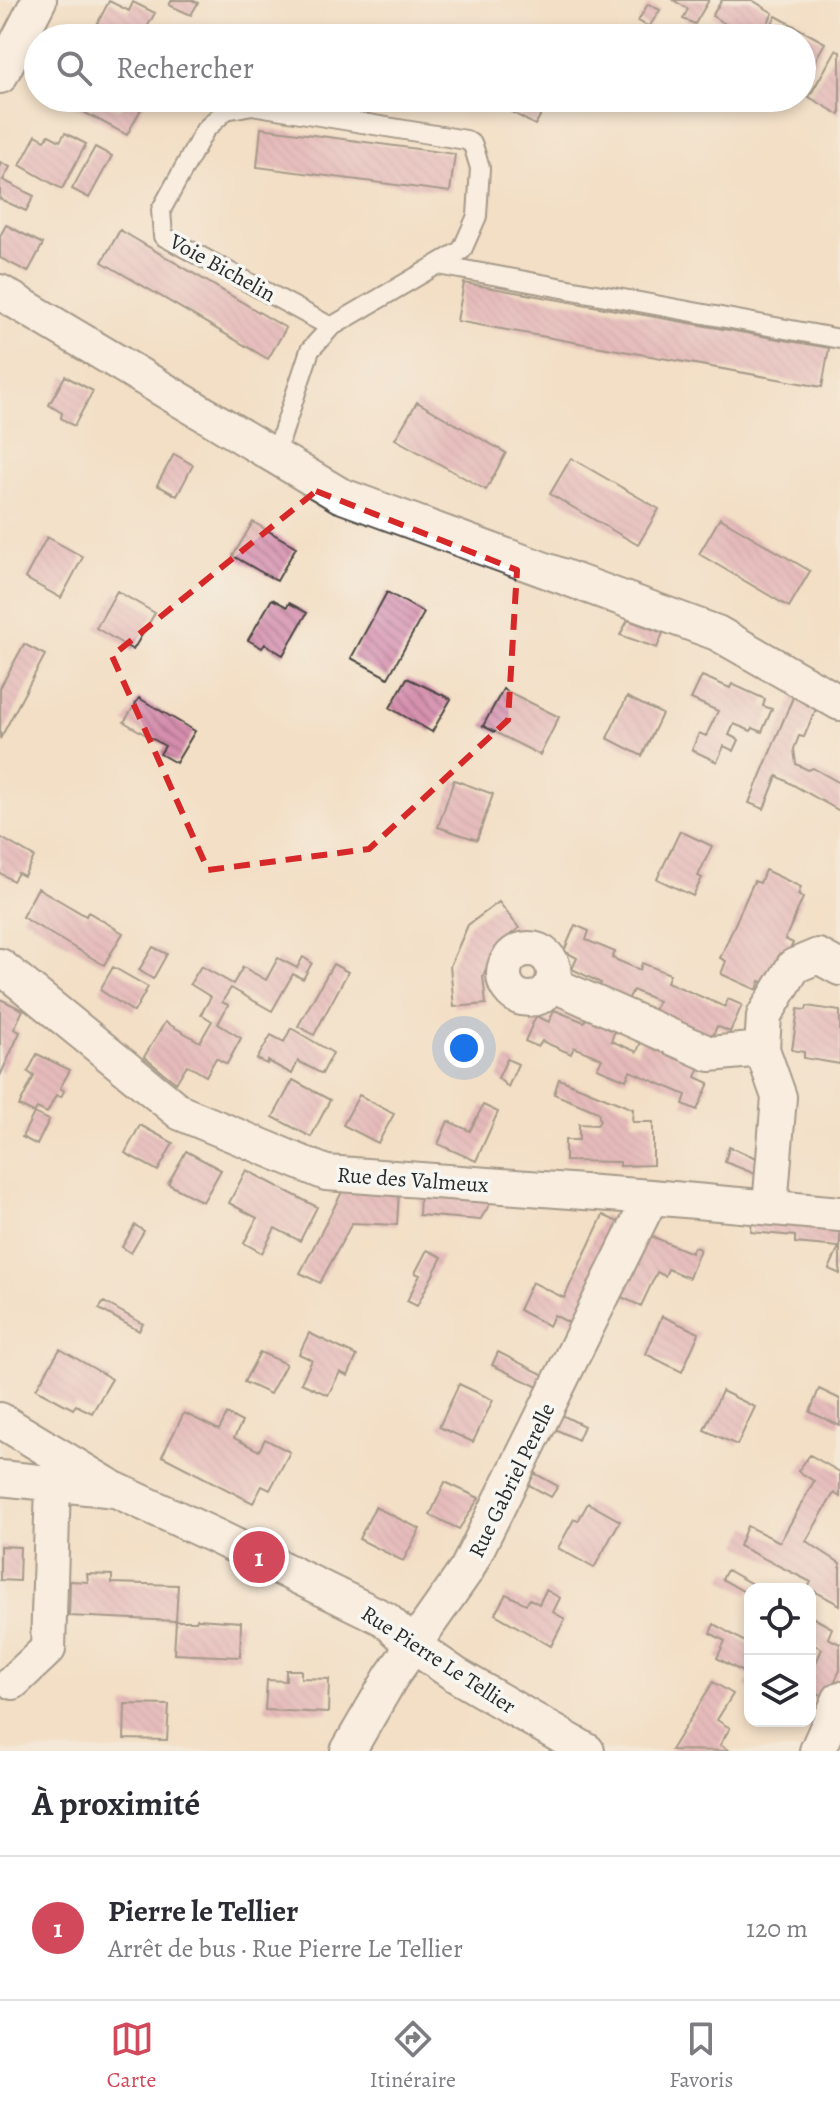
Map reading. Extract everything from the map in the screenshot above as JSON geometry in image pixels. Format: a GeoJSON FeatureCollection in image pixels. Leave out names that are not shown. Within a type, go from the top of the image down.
{"type":"FeatureCollection","features":[{"type":"Feature","properties":{"kind":"street"},"geometry":{"type":"LineString","coordinates":[[27,24],[39,0]]}},
{"type":"Feature","properties":{"kind":"street"},"geometry":{"type":"LineString","coordinates":[[0,76],[24,29]]}},
{"type":"Feature","properties":{"kind":"street"},"geometry":{"type":"LineString","coordinates":[[0,292],[340,495],[717,633],[840,703]]}},
{"type":"Feature","properties":{"kind":"street"},"geometry":{"type":"LineString","coordinates":[[770,1207],[779,1097],[762,1049],[764,1016],[794,966],[818,956],[840,968]]}},
{"type":"Feature","properties":{"kind":"street","name":"Rue des Valmeux"},"geometry":{"type":"LineString","coordinates":[[0,966],[181,1113],[326,1173],[840,1214]]}},
{"type":"Feature","properties":{"kind":"street"},"geometry":{"type":"LineString","coordinates":[[552,984],[710,1054],[762,1049]]}},
{"type":"Feature","properties":{"kind":"street","name":"Rue Gabriel Perelle"},"geometry":{"type":"LineString","coordinates":[[348,1751],[391,1677],[467,1569],[651,1197]]}},
{"type":"Feature","properties":{"kind":"street","name":"Rue Pierre Le Tellier"},"geometry":{"type":"LineString","coordinates":[[0,1420],[116,1490],[385,1619],[414,1646],[456,1675],[587,1751]]}},
{"type":"Feature","properties":{"kind":"street","name":"Rue Pierre Le Tellier"},"geometry":{"type":"LineString","coordinates":[[0,1478],[116,1490]]}},
{"type":"Feature","properties":{"kind":"street"},"geometry":{"type":"LineString","coordinates":[[13,1682],[48,1649],[53,1484]]}},
{"type":"Feature","properties":{"kind":"street"},"geometry":{"type":"LineString","coordinates":[[817,1751],[840,1699]]}},
{"type":"Feature","properties":{"kind":"lane","name":"Voie Bichelin"},"geometry":{"type":"LineString","coordinates":[[224,112],[205,130],[161,210],[163,236],[331,327]]}},
{"type":"Feature","properties":{"kind":"lane","name":"Voie Bichelin"},"geometry":{"type":"LineString","coordinates":[[275,456],[310,350],[331,327],[462,250],[477,216],[480,168],[473,145],[466,140],[295,112]]}},
{"type":"Feature","properties":{"kind":"lane"},"geometry":{"type":"LineString","coordinates":[[438,265],[840,339]]}},
{"type":"Feature","properties":{"kind":"highlighted area"},"geometry":{"type":"Polygon","coordinates":[[[316,491],[517,570],[508,720],[369,849],[208,870],[112,656],[316,491]]]}},
{"type":"Feature","properties":{"kind":"building"},"geometry":{"type":"Polygon","coordinates":[[[172,0],[198,3],[191,15],[169,5],[172,0]]]}},
{"type":"Feature","properties":{"kind":"building"},"geometry":{"type":"Polygon","coordinates":[[[673,0],[709,0],[695,24],[683,19],[688,9],[673,0]]]}},
{"type":"Feature","properties":{"kind":"building"},"geometry":{"type":"Polygon","coordinates":[[[722,0],[752,0],[773,13],[767,24],[726,24],[712,16],[722,0]]]}},
{"type":"Feature","properties":{"kind":"building"},"geometry":{"type":"Polygon","coordinates":[[[109,1],[129,11],[133,2],[155,13],[149,24],[97,24],[109,1]]]}},
{"type":"Feature","properties":{"kind":"building"},"geometry":{"type":"Polygon","coordinates":[[[648,4],[660,10],[651,24],[638,21],[648,4]]]}},
{"type":"Feature","properties":{"kind":"building"},"geometry":{"type":"Polygon","coordinates":[[[776,16],[791,24],[772,24],[776,16]]]}},
{"type":"Feature","properties":{"kind":"building"},"geometry":{"type":"Polygon","coordinates":[[[816,38],[825,43],[816,59],[816,38]]]}},
{"type":"Feature","properties":{"kind":"building"},"geometry":{"type":"Polygon","coordinates":[[[836,50],[840,52],[840,115],[816,101],[816,85],[836,50]]]}},
{"type":"Feature","properties":{"kind":"building"},"geometry":{"type":"Polygon","coordinates":[[[83,112],[139,112],[127,135],[83,112]]]}},
{"type":"Feature","properties":{"kind":"building"},"geometry":{"type":"Polygon","coordinates":[[[512,112],[542,112],[535,125],[512,112]]]}},
{"type":"Feature","properties":{"kind":"building"},"geometry":{"type":"Polygon","coordinates":[[[261,128],[455,154],[450,192],[257,167],[261,128]]]}},
{"type":"Feature","properties":{"kind":"building"},"geometry":{"type":"Polygon","coordinates":[[[65,133],[86,144],[62,189],[20,165],[36,135],[45,140],[49,135],[60,141],[65,133]]]}},
{"type":"Feature","properties":{"kind":"building"},"geometry":{"type":"Polygon","coordinates":[[[95,147],[112,156],[89,198],[72,189],[95,147]]]}},
{"type":"Feature","properties":{"kind":"building"},"geometry":{"type":"Polygon","coordinates":[[[0,162],[10,167],[3,180],[34,196],[26,211],[0,199],[0,162]]]}},
{"type":"Feature","properties":{"kind":"building"},"geometry":{"type":"Polygon","coordinates":[[[6,225],[43,244],[28,272],[0,258],[0,236],[6,225]]]}},
{"type":"Feature","properties":{"kind":"building"},"geometry":{"type":"Polygon","coordinates":[[[120,230],[286,328],[268,359],[102,262],[120,230]]]}},
{"type":"Feature","properties":{"kind":"building"},"geometry":{"type":"Polygon","coordinates":[[[464,283],[829,348],[822,387],[457,321],[464,283]]]}},
{"type":"Feature","properties":{"kind":"building"},"geometry":{"type":"Polygon","coordinates":[[[65,376],[93,391],[74,426],[49,405],[65,376]]]}},
{"type":"Feature","properties":{"kind":"building"},"geometry":{"type":"Polygon","coordinates":[[[417,402],[506,453],[486,490],[395,439],[417,402]]]}},
{"type":"Feature","properties":{"kind":"building"},"geometry":{"type":"Polygon","coordinates":[[[174,454],[193,465],[177,496],[157,485],[174,454]]]}},
{"type":"Feature","properties":{"kind":"building"},"geometry":{"type":"Polygon","coordinates":[[[571,458],[659,509],[638,545],[550,494],[571,458]]]}},
{"type":"Feature","properties":{"kind":"building"},"geometry":{"type":"Polygon","coordinates":[[[720,518],[810,571],[789,607],[699,554],[720,518]]]}},
{"type":"Feature","properties":{"kind":"building"},"geometry":{"type":"Polygon","coordinates":[[[253,522],[296,547],[277,581],[233,556],[253,522]]]}},
{"type":"Feature","properties":{"kind":"building"},"geometry":{"type":"Polygon","coordinates":[[[47,537],[83,557],[61,598],[25,578],[47,537]]]}},
{"type":"Feature","properties":{"kind":"building"},"geometry":{"type":"Polygon","coordinates":[[[117,591],[155,613],[133,650],[96,628],[117,591]]]}},
{"type":"Feature","properties":{"kind":"building"},"geometry":{"type":"Polygon","coordinates":[[[387,592],[424,613],[388,678],[351,658],[387,592]]]}},
{"type":"Feature","properties":{"kind":"building"},"geometry":{"type":"Polygon","coordinates":[[[272,599],[287,607],[289,603],[307,613],[283,655],[265,644],[262,648],[248,640],[272,599]]]}},
{"type":"Feature","properties":{"kind":"building"},"geometry":{"type":"Polygon","coordinates":[[[628,620],[663,633],[657,648],[620,635],[628,620]]]}},
{"type":"Feature","properties":{"kind":"building"},"geometry":{"type":"Polygon","coordinates":[[[24,644],[45,655],[0,739],[0,688],[24,644]]]}},
{"type":"Feature","properties":{"kind":"building"},"geometry":{"type":"Polygon","coordinates":[[[702,676],[730,688],[732,684],[765,699],[763,706],[772,709],[762,732],[734,724],[729,735],[739,740],[734,751],[724,746],[717,762],[692,750],[699,733],[706,736],[718,711],[691,699],[702,676]]]}},
{"type":"Feature","properties":{"kind":"building"},"geometry":{"type":"Polygon","coordinates":[[[407,678],[451,699],[432,732],[390,708],[407,678]]]}},
{"type":"Feature","properties":{"kind":"building"},"geometry":{"type":"Polygon","coordinates":[[[503,689],[559,717],[540,755],[483,726],[503,689]]]}},
{"type":"Feature","properties":{"kind":"building"},"geometry":{"type":"Polygon","coordinates":[[[796,690],[819,702],[804,737],[799,736],[794,749],[796,764],[808,770],[813,768],[840,783],[840,811],[777,776],[764,809],[749,803],[796,690]]]}},
{"type":"Feature","properties":{"kind":"building"},"geometry":{"type":"Polygon","coordinates":[[[627,697],[662,714],[642,756],[607,738],[627,697]]]}},
{"type":"Feature","properties":{"kind":"building"},"geometry":{"type":"Polygon","coordinates":[[[139,698],[195,731],[176,763],[160,754],[165,746],[124,722],[139,698]]]}},
{"type":"Feature","properties":{"kind":"building"},"geometry":{"type":"Polygon","coordinates":[[[454,780],[493,794],[477,840],[438,827],[454,780]]]}},
{"type":"Feature","properties":{"kind":"building"},"geometry":{"type":"Polygon","coordinates":[[[680,831],[712,846],[698,876],[702,878],[693,896],[657,879],[680,831]]]}},
{"type":"Feature","properties":{"kind":"building"},"geometry":{"type":"Polygon","coordinates":[[[0,837],[34,857],[24,876],[18,873],[13,881],[0,873],[0,837]]]}},
{"type":"Feature","properties":{"kind":"building"},"geometry":{"type":"Polygon","coordinates":[[[765,870],[801,887],[798,895],[803,898],[785,939],[793,943],[787,956],[780,953],[766,984],[760,981],[757,990],[721,974],[726,961],[720,958],[754,881],[760,883],[765,870]]]}},
{"type":"Feature","properties":{"kind":"building"},"geometry":{"type":"Polygon","coordinates":[[[38,888],[123,933],[104,965],[22,917],[38,888]]]}},
{"type":"Feature","properties":{"kind":"building"},"geometry":{"type":"Polygon","coordinates":[[[499,902],[519,928],[495,947],[483,976],[486,1004],[454,1007],[450,966],[468,925],[499,902]]]}},
{"type":"Feature","properties":{"kind":"building"},"geometry":{"type":"Polygon","coordinates":[[[575,925],[589,931],[586,940],[615,952],[612,958],[640,970],[642,963],[670,974],[667,982],[725,1007],[728,999],[742,1005],[730,1032],[717,1026],[712,1038],[653,1013],[658,1001],[633,990],[627,1002],[599,989],[601,983],[572,969],[577,958],[564,951],[575,925]]]}},
{"type":"Feature","properties":{"kind":"building"},"geometry":{"type":"Polygon","coordinates":[[[153,947],[167,954],[153,979],[139,970],[153,947]]]}},
{"type":"Feature","properties":{"kind":"building"},"geometry":{"type":"Polygon","coordinates":[[[303,957],[312,963],[303,979],[293,974],[272,1011],[231,988],[222,1002],[228,1005],[218,1024],[241,1038],[227,1064],[216,1058],[206,1076],[187,1065],[176,1083],[144,1057],[165,1022],[200,1042],[212,1021],[201,1014],[211,997],[190,984],[201,966],[233,984],[243,967],[266,980],[278,958],[297,968],[303,957]]]}},
{"type":"Feature","properties":{"kind":"building"},"geometry":{"type":"Polygon","coordinates":[[[333,964],[348,972],[314,1035],[298,1026],[333,964]]]}},
{"type":"Feature","properties":{"kind":"building"},"geometry":{"type":"Polygon","coordinates":[[[113,967],[148,987],[134,1012],[100,990],[113,967]]]}},
{"type":"Feature","properties":{"kind":"building"},"geometry":{"type":"Polygon","coordinates":[[[0,999],[23,1010],[14,1029],[20,1032],[0,1076],[0,999]]]}},
{"type":"Feature","properties":{"kind":"building"},"geometry":{"type":"Polygon","coordinates":[[[807,1006],[840,1011],[840,1064],[804,1058],[804,1052],[792,1050],[798,1009],[806,1010],[807,1006]]]}},
{"type":"Feature","properties":{"kind":"building"},"geometry":{"type":"Polygon","coordinates":[[[554,1010],[584,1022],[588,1016],[616,1028],[611,1041],[637,1052],[642,1039],[701,1064],[696,1077],[709,1083],[697,1110],[683,1104],[686,1095],[630,1071],[626,1080],[597,1068],[602,1059],[574,1047],[571,1054],[542,1041],[538,1047],[525,1041],[536,1016],[549,1022],[554,1010]]]}},
{"type":"Feature","properties":{"kind":"building"},"geometry":{"type":"Polygon","coordinates":[[[291,1028],[333,1053],[322,1074],[298,1061],[292,1074],[268,1061],[267,1064],[257,1059],[271,1035],[284,1042],[291,1028]]]}},
{"type":"Feature","properties":{"kind":"building"},"geometry":{"type":"Polygon","coordinates":[[[37,1054],[70,1070],[60,1088],[64,1091],[61,1097],[56,1095],[47,1113],[37,1108],[34,1113],[19,1106],[34,1076],[28,1072],[37,1054]]]}},
{"type":"Feature","properties":{"kind":"building"},"geometry":{"type":"Polygon","coordinates":[[[507,1059],[518,1064],[508,1087],[498,1078],[507,1059]]]}},
{"type":"Feature","properties":{"kind":"building"},"geometry":{"type":"Polygon","coordinates":[[[559,1079],[633,1109],[632,1122],[653,1122],[653,1165],[620,1166],[620,1162],[565,1161],[565,1140],[579,1140],[579,1124],[597,1125],[600,1121],[598,1112],[554,1094],[559,1079]]]}},
{"type":"Feature","properties":{"kind":"building"},"geometry":{"type":"Polygon","coordinates":[[[293,1080],[330,1100],[311,1137],[273,1117],[293,1080]]]}},
{"type":"Feature","properties":{"kind":"building"},"geometry":{"type":"Polygon","coordinates":[[[359,1095],[394,1114],[378,1143],[343,1125],[359,1095]]]}},
{"type":"Feature","properties":{"kind":"building"},"geometry":{"type":"Polygon","coordinates":[[[483,1105],[498,1112],[476,1161],[438,1144],[448,1121],[470,1131],[483,1105]]]}},
{"type":"Feature","properties":{"kind":"building"},"geometry":{"type":"Polygon","coordinates":[[[34,1113],[49,1120],[37,1145],[22,1137],[34,1113]]]}},
{"type":"Feature","properties":{"kind":"building"},"geometry":{"type":"Polygon","coordinates":[[[140,1125],[173,1143],[158,1171],[125,1153],[140,1125]]]}},
{"type":"Feature","properties":{"kind":"building"},"geometry":{"type":"Polygon","coordinates":[[[729,1147],[759,1159],[758,1175],[725,1162],[729,1147]]]}},
{"type":"Feature","properties":{"kind":"building"},"geometry":{"type":"Polygon","coordinates":[[[186,1151],[221,1170],[203,1202],[168,1184],[186,1151]]]}},
{"type":"Feature","properties":{"kind":"building"},"geometry":{"type":"Polygon","coordinates":[[[246,1170],[317,1207],[300,1241],[275,1228],[262,1253],[244,1243],[257,1218],[229,1203],[246,1170]]]}},
{"type":"Feature","properties":{"kind":"building"},"geometry":{"type":"Polygon","coordinates":[[[344,1188],[399,1192],[397,1225],[352,1223],[320,1283],[300,1273],[344,1188]]]}},
{"type":"Feature","properties":{"kind":"building"},"geometry":{"type":"Polygon","coordinates":[[[420,1194],[493,1199],[480,1220],[419,1215],[420,1194]]]}},
{"type":"Feature","properties":{"kind":"building"},"geometry":{"type":"Polygon","coordinates":[[[603,1215],[624,1225],[575,1326],[554,1315],[549,1326],[519,1310],[532,1282],[564,1298],[603,1215]]]}},
{"type":"Feature","properties":{"kind":"building"},"geometry":{"type":"Polygon","coordinates":[[[752,1219],[840,1226],[840,1274],[829,1269],[839,1247],[795,1243],[795,1236],[751,1232],[752,1219]]]}},
{"type":"Feature","properties":{"kind":"building"},"geometry":{"type":"Polygon","coordinates":[[[135,1225],[144,1231],[131,1253],[122,1247],[135,1225]]]}},
{"type":"Feature","properties":{"kind":"building"},"geometry":{"type":"Polygon","coordinates":[[[649,1235],[691,1253],[694,1247],[700,1249],[689,1278],[668,1269],[665,1276],[657,1272],[641,1306],[619,1296],[649,1235]]]}},
{"type":"Feature","properties":{"kind":"building"},"geometry":{"type":"Polygon","coordinates":[[[427,1250],[442,1257],[417,1306],[407,1301],[420,1275],[415,1273],[427,1250]]]}},
{"type":"Feature","properties":{"kind":"building"},"geometry":{"type":"Polygon","coordinates":[[[104,1302],[143,1324],[139,1331],[99,1309],[104,1302]]]}},
{"type":"Feature","properties":{"kind":"building"},"geometry":{"type":"Polygon","coordinates":[[[662,1316],[699,1333],[682,1372],[646,1354],[662,1316]]]}},
{"type":"Feature","properties":{"kind":"building"},"geometry":{"type":"Polygon","coordinates":[[[309,1333],[357,1356],[348,1376],[340,1372],[328,1395],[301,1383],[312,1360],[299,1354],[309,1333]]]}},
{"type":"Feature","properties":{"kind":"building"},"geometry":{"type":"Polygon","coordinates":[[[60,1349],[112,1379],[92,1413],[76,1405],[73,1409],[36,1389],[60,1349]]]}},
{"type":"Feature","properties":{"kind":"building"},"geometry":{"type":"Polygon","coordinates":[[[260,1352],[286,1364],[270,1394],[244,1382],[260,1352]]]}},
{"type":"Feature","properties":{"kind":"building"},"geometry":{"type":"Polygon","coordinates":[[[498,1352],[550,1378],[544,1390],[492,1365],[498,1352]]]}},
{"type":"Feature","properties":{"kind":"building"},"geometry":{"type":"Polygon","coordinates":[[[459,1384],[493,1400],[473,1442],[439,1427],[459,1384]]]}},
{"type":"Feature","properties":{"kind":"building"},"geometry":{"type":"Polygon","coordinates":[[[819,1389],[840,1399],[840,1426],[810,1412],[819,1389]]]}},
{"type":"Feature","properties":{"kind":"building"},"geometry":{"type":"Polygon","coordinates":[[[722,1391],[755,1407],[737,1445],[704,1430],[722,1391]]]}},
{"type":"Feature","properties":{"kind":"building"},"geometry":{"type":"Polygon","coordinates":[[[184,1413],[219,1430],[227,1414],[242,1422],[234,1438],[259,1451],[265,1439],[290,1452],[270,1490],[262,1486],[253,1503],[162,1456],[184,1413]]]}},
{"type":"Feature","properties":{"kind":"building"},"geometry":{"type":"Polygon","coordinates":[[[562,1415],[584,1426],[578,1440],[555,1429],[562,1415]]]}},
{"type":"Feature","properties":{"kind":"building"},"geometry":{"type":"Polygon","coordinates":[[[810,1455],[840,1472],[840,1497],[834,1493],[806,1541],[840,1563],[840,1605],[816,1592],[816,1583],[739,1546],[747,1526],[780,1542],[814,1481],[798,1471],[810,1455]]]}},
{"type":"Feature","properties":{"kind":"building"},"geometry":{"type":"Polygon","coordinates":[[[534,1473],[558,1486],[551,1497],[529,1485],[534,1473]]]}},
{"type":"Feature","properties":{"kind":"building"},"geometry":{"type":"Polygon","coordinates":[[[445,1482],[479,1498],[459,1529],[430,1515],[445,1482]]]}},
{"type":"Feature","properties":{"kind":"building"},"geometry":{"type":"Polygon","coordinates":[[[588,1503],[620,1521],[594,1568],[558,1548],[574,1519],[578,1521],[588,1503]]]}},
{"type":"Feature","properties":{"kind":"building"},"geometry":{"type":"Polygon","coordinates":[[[375,1507],[420,1529],[403,1561],[359,1539],[375,1507]]]}},
{"type":"Feature","properties":{"kind":"building"},"geometry":{"type":"Polygon","coordinates":[[[0,1546],[20,1547],[19,1581],[0,1580],[0,1546]]]}},
{"type":"Feature","properties":{"kind":"building"},"geometry":{"type":"Polygon","coordinates":[[[727,1570],[751,1583],[744,1583],[744,1592],[722,1579],[727,1570]]]}},
{"type":"Feature","properties":{"kind":"building"},"geometry":{"type":"Polygon","coordinates":[[[87,1574],[112,1575],[112,1583],[178,1585],[176,1621],[69,1616],[70,1581],[88,1582],[87,1574]]]}},
{"type":"Feature","properties":{"kind":"building"},"geometry":{"type":"Polygon","coordinates":[[[546,1590],[560,1598],[553,1612],[565,1619],[551,1646],[495,1614],[506,1594],[526,1604],[530,1599],[539,1604],[546,1590]]]}},
{"type":"Feature","properties":{"kind":"building"},"geometry":{"type":"Polygon","coordinates":[[[816,1619],[832,1628],[828,1638],[840,1644],[840,1670],[827,1698],[818,1693],[816,1696],[816,1663],[822,1649],[816,1646],[816,1619]]]}},
{"type":"Feature","properties":{"kind":"building"},"geometry":{"type":"Polygon","coordinates":[[[176,1621],[241,1622],[240,1657],[174,1654],[176,1621]]]}},
{"type":"Feature","properties":{"kind":"building"},"geometry":{"type":"Polygon","coordinates":[[[714,1624],[744,1642],[744,1673],[717,1658],[725,1641],[710,1633],[714,1624]]]}},
{"type":"Feature","properties":{"kind":"building"},"geometry":{"type":"Polygon","coordinates":[[[286,1670],[301,1670],[301,1678],[329,1679],[328,1713],[265,1710],[267,1680],[286,1681],[286,1670]]]}},
{"type":"Feature","properties":{"kind":"building"},"geometry":{"type":"Polygon","coordinates":[[[713,1682],[733,1694],[717,1720],[730,1728],[720,1745],[730,1751],[671,1750],[713,1682]]]}},
{"type":"Feature","properties":{"kind":"building"},"geometry":{"type":"Polygon","coordinates":[[[125,1704],[169,1705],[167,1740],[124,1739],[125,1704]]]}},
{"type":"Feature","properties":{"kind":"place","name":"Pierre le Tellier"},"geometry":{"type":"Point","coordinates":[259,1557]}}]}
